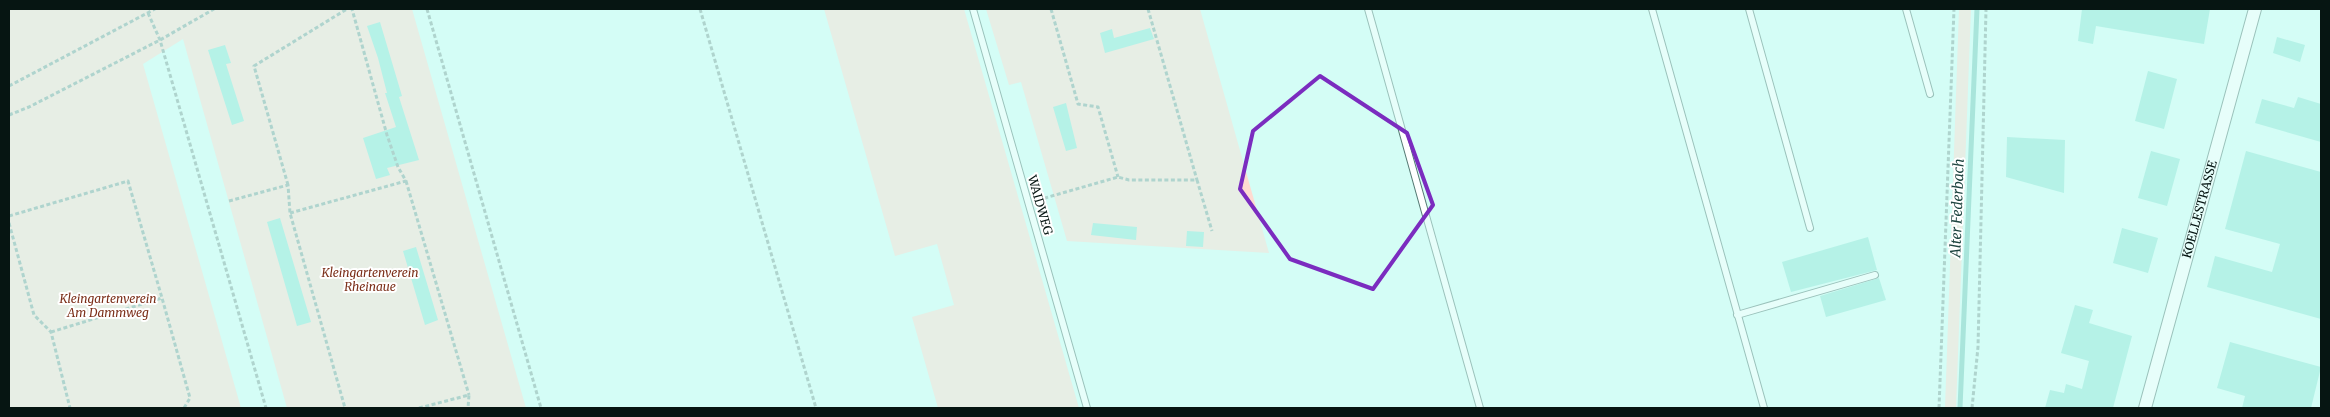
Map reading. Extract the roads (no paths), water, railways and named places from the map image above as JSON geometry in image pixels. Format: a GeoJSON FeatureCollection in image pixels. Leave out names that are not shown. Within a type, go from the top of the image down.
{"type":"FeatureCollection","features":[{"type":"Feature","properties":{"kind":"street","name":"KOELLESTRASSE"},"geometry":{"type":"LineString","coordinates":[[2144,408],[2254,9]]}},
{"type":"Feature","properties":{"kind":"lane","name":"WAIDWEG"},"geometry":{"type":"LineString","coordinates":[[973,9],[1086,408]]}},
{"type":"Feature","properties":{"kind":"lane"},"geometry":{"type":"LineString","coordinates":[[1368,9],[1480,408]]}},
{"type":"Feature","properties":{"kind":"lane"},"geometry":{"type":"LineString","coordinates":[[1652,9],[1764,408]]}},
{"type":"Feature","properties":{"kind":"lane"},"geometry":{"type":"LineString","coordinates":[[1749,9],[1810,228]]}},
{"type":"Feature","properties":{"kind":"lane"},"geometry":{"type":"LineString","coordinates":[[1906,9],[1930,94]]}},
{"type":"Feature","properties":{"kind":"lane"},"geometry":{"type":"LineString","coordinates":[[1737,315],[1876,275]]}},
{"type":"Feature","properties":{"kind":"waterway","name":"Alter Federbach"},"geometry":{"type":"LineString","coordinates":[[1960,408],[1977,9]]}},
{"type":"Feature","properties":{"kind":"park label","name":"Kleingartenverein Rheinaue"},"geometry":{"type":"Point","coordinates":[370,280]}},
{"type":"Feature","properties":{"kind":"park label","name":"Kleingartenverein Am Dammweg"},"geometry":{"type":"Point","coordinates":[108,306]}}]}
